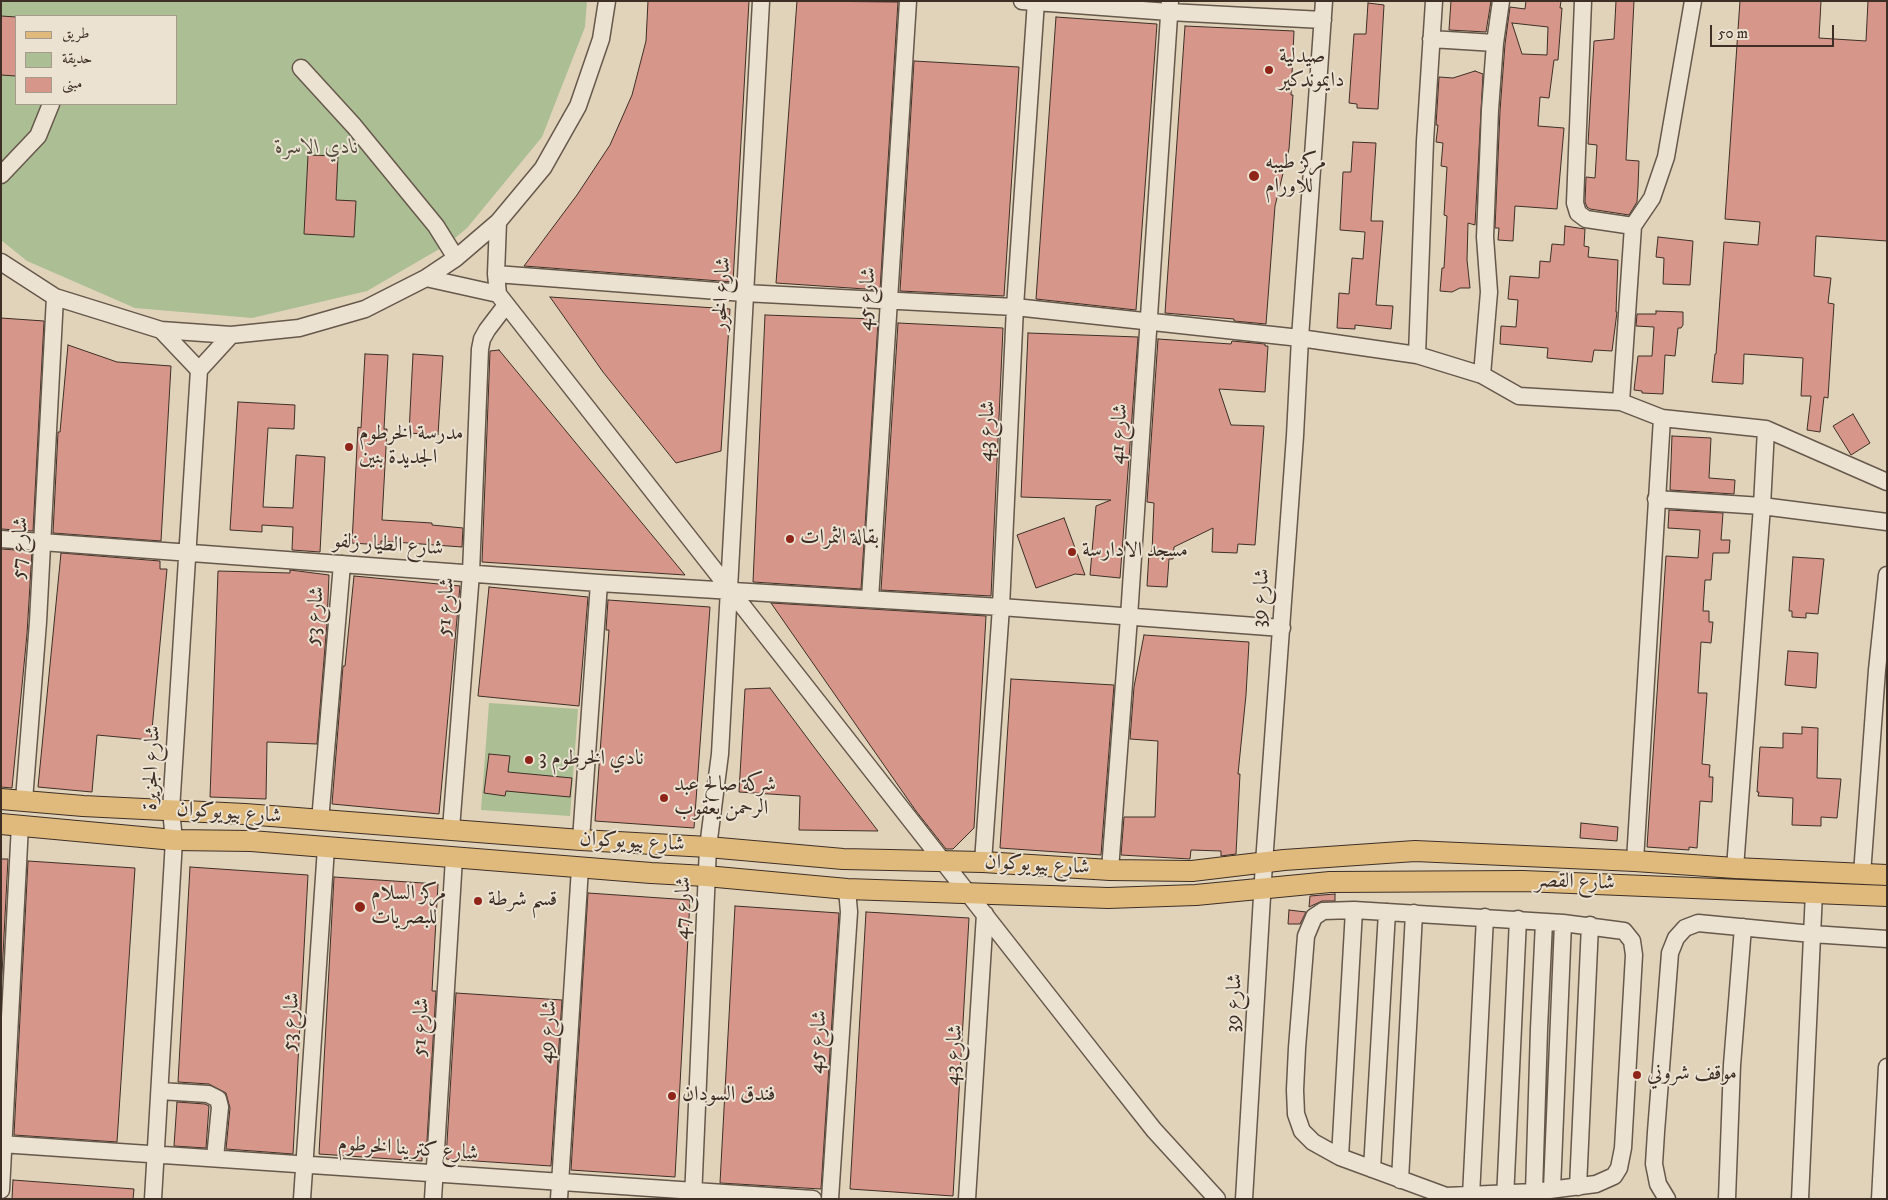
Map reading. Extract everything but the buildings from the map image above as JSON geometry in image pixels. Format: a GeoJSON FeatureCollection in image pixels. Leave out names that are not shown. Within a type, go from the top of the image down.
{"type":"FeatureCollection","features":[{"type":"Feature","properties":{"kind":"main road","name":"شارع بيويوكوان"},"geometry":{"type":"LineString","coordinates":[[1,799],[83,806],[246,814],[582,840],[708,847],[843,859],[983,862],[1110,870],[1192,871],[1264,863]]}},
{"type":"Feature","properties":{"kind":"main road","name":"شارع بيويوكوان"},"geometry":{"type":"LineString","coordinates":[[10,825],[174,840],[251,842],[706,876],[847,889],[1118,898],[1263,889]]}},
{"type":"Feature","properties":{"kind":"main road","name":"شارع القصر"},"geometry":{"type":"LineString","coordinates":[[1264,863],[1345,855],[1415,851],[1887,875]]}},
{"type":"Feature","properties":{"kind":"main road","name":"شارع القصر"},"geometry":{"type":"LineString","coordinates":[[1263,889],[1295,884],[1330,882],[1523,881],[1887,896]]}},
{"type":"Feature","properties":{"kind":"street"},"geometry":{"type":"LineString","coordinates":[[1,262],[56,297],[161,330],[231,335],[299,328],[365,309],[426,278],[456,258],[498,222],[543,168],[578,106],[602,39],[607,1]]}},
{"type":"Feature","properties":{"kind":"street","name":"شارع الخور"},"geometry":{"type":"LineString","coordinates":[[730,590],[744,293],[761,1]]}},
{"type":"Feature","properties":{"kind":"street","name":"شارع 45"},"geometry":{"type":"LineString","coordinates":[[870,599],[908,1]]}},
{"type":"Feature","properties":{"kind":"street","name":"شارع 39"},"geometry":{"type":"LineString","coordinates":[[1244,1199],[1264,863],[1296,436],[1300,338],[1324,1]]}},
{"type":"Feature","properties":{"kind":"street"},"geometry":{"type":"LineString","coordinates":[[1417,355],[1425,141],[1434,1]]}},
{"type":"Feature","properties":{"kind":"street"},"geometry":{"type":"LineString","coordinates":[[1482,375],[1489,292],[1485,237],[1495,43],[1500,1]]}},
{"type":"Feature","properties":{"kind":"street"},"geometry":{"type":"LineString","coordinates":[[1583,1],[1575,203],[1578,213],[1586,219],[1633,226]]}},
{"type":"Feature","properties":{"kind":"street"},"geometry":{"type":"LineString","coordinates":[[1621,402],[1633,226],[1652,198],[1666,157],[1693,1]]}},
{"type":"Feature","properties":{"kind":"street"},"geometry":{"type":"LineString","coordinates":[[1031,2],[1170,7],[1323,20]]}},
{"type":"Feature","properties":{"kind":"street","name":"شارع 43"},"geometry":{"type":"LineString","coordinates":[[983,862],[1001,607],[1031,2]]}},
{"type":"Feature","properties":{"kind":"street","name":"شارع 41"},"geometry":{"type":"LineString","coordinates":[[1110,870],[1170,7]]}},
{"type":"Feature","properties":{"kind":"street"},"geometry":{"type":"LineString","coordinates":[[1432,39],[1495,43]]}},
{"type":"Feature","properties":{"kind":"street"},"geometry":{"type":"LineString","coordinates":[[301,68],[354,126],[430,218],[456,258]]}},
{"type":"Feature","properties":{"kind":"street"},"geometry":{"type":"LineString","coordinates":[[1,175],[38,136],[51,105]]}},
{"type":"Feature","properties":{"kind":"street"},"geometry":{"type":"LineString","coordinates":[[498,222],[496,274],[502,300],[1154,1130],[1217,1199]]}},
{"type":"Feature","properties":{"kind":"street"},"geometry":{"type":"LineString","coordinates":[[496,274],[744,293],[1015,307],[1300,338],[1417,355],[1482,375],[1519,396],[1621,402],[1662,418],[1766,429],[1887,482]]}},
{"type":"Feature","properties":{"kind":"street"},"geometry":{"type":"LineString","coordinates":[[426,278],[502,300]]}},
{"type":"Feature","properties":{"kind":"street","name":"شارع 57"},"geometry":{"type":"LineString","coordinates":[[24,800],[43,542],[56,297]]}},
{"type":"Feature","properties":{"kind":"street","name":"شارع 51"},"geometry":{"type":"LineString","coordinates":[[451,829],[471,573],[480,349],[482,339],[502,300]]}},
{"type":"Feature","properties":{"kind":"street"},"geometry":{"type":"LineString","coordinates":[[161,330],[198,370],[231,335]]}},
{"type":"Feature","properties":{"kind":"street","name":"شارع الجزيرة"},"geometry":{"type":"LineString","coordinates":[[153,1199],[174,840],[171,810],[198,370]]}},
{"type":"Feature","properties":{"kind":"street"},"geometry":{"type":"LineString","coordinates":[[1635,861],[1662,418]]}},
{"type":"Feature","properties":{"kind":"street"},"geometry":{"type":"LineString","coordinates":[[1735,868],[1766,429]]}},
{"type":"Feature","properties":{"kind":"street"},"geometry":{"type":"LineString","coordinates":[[1656,499],[1762,506],[1887,522]]}},
{"type":"Feature","properties":{"kind":"street","name":"شارع الطيار زلفو"},"geometry":{"type":"LineString","coordinates":[[1,539],[1282,628]]}},
{"type":"Feature","properties":{"kind":"street","name":"شارع 53"},"geometry":{"type":"LineString","coordinates":[[320,821],[342,564]]}},
{"type":"Feature","properties":{"kind":"street"},"geometry":{"type":"LineString","coordinates":[[1862,874],[1877,670],[1887,575]]}},
{"type":"Feature","properties":{"kind":"street"},"geometry":{"type":"LineString","coordinates":[[582,840],[599,582]]}},
{"type":"Feature","properties":{"kind":"street","name":"شارع 47"},"geometry":{"type":"LineString","coordinates":[[693,1195],[706,876],[720,754],[730,590]]}},
{"type":"Feature","properties":{"kind":"street"},"geometry":{"type":"LineString","coordinates":[[1,1190],[10,825]]}},
{"type":"Feature","properties":{"kind":"street","name":"شارع 53"},"geometry":{"type":"LineString","coordinates":[[302,1199],[326,848]]}},
{"type":"Feature","properties":{"kind":"street","name":"شارع 51"},"geometry":{"type":"LineString","coordinates":[[433,1199],[454,858]]}},
{"type":"Feature","properties":{"kind":"street","name":"شارع 49"},"geometry":{"type":"LineString","coordinates":[[559,1199],[580,868]]}},
{"type":"Feature","properties":{"kind":"street","name":"شارع 45"},"geometry":{"type":"LineString","coordinates":[[830,1199],[849,912],[847,889]]}},
{"type":"Feature","properties":{"kind":"street"},"geometry":{"type":"LineString","coordinates":[[1800,1199],[1814,892]]}},
{"type":"Feature","properties":{"kind":"street"},"geometry":{"type":"LineString","coordinates":[[1340,1157],[1354,910]]}},
{"type":"Feature","properties":{"kind":"street"},"geometry":{"type":"LineString","coordinates":[[1323,911],[1387,912],[1486,917],[1590,925],[1624,930],[1632,941],[1634,955],[1623,1148],[1619,1168],[1614,1176],[1596,1184],[1505,1197],[1446,1197],[1340,1157],[1313,1142],[1302,1131],[1296,1114],[1297,1048],[1306,936],[1314,916],[1323,911]]}},
{"type":"Feature","properties":{"kind":"street"},"geometry":{"type":"LineString","coordinates":[[1372,1169],[1387,912]]}},
{"type":"Feature","properties":{"kind":"street"},"geometry":{"type":"LineString","coordinates":[[1400,1180],[1414,913]]}},
{"type":"Feature","properties":{"kind":"street","name":"شارع 43"},"geometry":{"type":"LineString","coordinates":[[967,1199],[985,914]]}},
{"type":"Feature","properties":{"kind":"street"},"geometry":{"type":"LineString","coordinates":[[1471,1196],[1486,917]]}},
{"type":"Feature","properties":{"kind":"street"},"geometry":{"type":"LineString","coordinates":[[1505,1197],[1518,920]]}},
{"type":"Feature","properties":{"kind":"street"},"geometry":{"type":"LineString","coordinates":[[1534,1192],[1538,1030],[1544,922]]}},
{"type":"Feature","properties":{"kind":"street"},"geometry":{"type":"LineString","coordinates":[[1552,1190],[1563,923]]}},
{"type":"Feature","properties":{"kind":"street"},"geometry":{"type":"LineString","coordinates":[[1668,1199],[1658,1184],[1654,1164],[1670,953],[1676,938],[1685,928],[1698,923],[1887,939]]}},
{"type":"Feature","properties":{"kind":"street"},"geometry":{"type":"LineString","coordinates":[[1578,1187],[1590,925]]}},
{"type":"Feature","properties":{"kind":"street"},"geometry":{"type":"LineString","coordinates":[[1727,1199],[1732,1065],[1743,928]]}},
{"type":"Feature","properties":{"kind":"street"},"geometry":{"type":"LineString","coordinates":[[1880,1199],[1887,1067]]}},
{"type":"Feature","properties":{"kind":"street"},"geometry":{"type":"LineString","coordinates":[[160,1091],[208,1094],[218,1099],[220,1107],[215,1158]]}},
{"type":"Feature","properties":{"kind":"street","name":"شارع كترينا الخرطوم"},"geometry":{"type":"LineString","coordinates":[[3,1144],[560,1182],[693,1195],[813,1199]]}},
{"type":"Feature","properties":{"kind":"green space","name":"نادي الاسرة"},"geometry":{"type":"Polygon","coordinates":[[[1,1],[587,1],[585,27],[542,137],[467,228],[448,244],[367,291],[252,318],[135,308],[27,261],[1,240],[1,1]]]}},
{"type":"Feature","properties":{"kind":"green space","name":"نادي الخرطوم 3"},"geometry":{"type":"Polygon","coordinates":[[[489,703],[578,709],[570,816],[481,810],[489,703]]]}},
{"type":"Feature","properties":{"kind":"place","name":"صيدلية دايموندكير"},"geometry":{"type":"Point","coordinates":[1269,70]}},
{"type":"Feature","properties":{"kind":"place","name":"مركز طيبه للاورام"},"geometry":{"type":"Point","coordinates":[1254,176]}},
{"type":"Feature","properties":{"kind":"place","name":"مدرسة الخرطوم الجديدة بنين"},"geometry":{"type":"Point","coordinates":[349,447]}},
{"type":"Feature","properties":{"kind":"place","name":"بقالة الثمرات"},"geometry":{"type":"Point","coordinates":[790,539]}},
{"type":"Feature","properties":{"kind":"place","name":"مسجد الادارسة"},"geometry":{"type":"Point","coordinates":[1072,552]}},
{"type":"Feature","properties":{"kind":"place","name":"نادي الخرطوم 3"},"geometry":{"type":"Point","coordinates":[529,760]}},
{"type":"Feature","properties":{"kind":"place","name":"شركة صالح عبد الرحمن يعقوب"},"geometry":{"type":"Point","coordinates":[664,798]}},
{"type":"Feature","properties":{"kind":"place","name":"قسم شرطة"},"geometry":{"type":"Point","coordinates":[478,901]}},
{"type":"Feature","properties":{"kind":"place","name":"مركز السلام للبصريات"},"geometry":{"type":"Point","coordinates":[360,907]}},
{"type":"Feature","properties":{"kind":"place","name":"موقف شروني"},"geometry":{"type":"Point","coordinates":[1637,1075]}},
{"type":"Feature","properties":{"kind":"place","name":"فندق السودان"},"geometry":{"type":"Point","coordinates":[672,1096]}}]}
